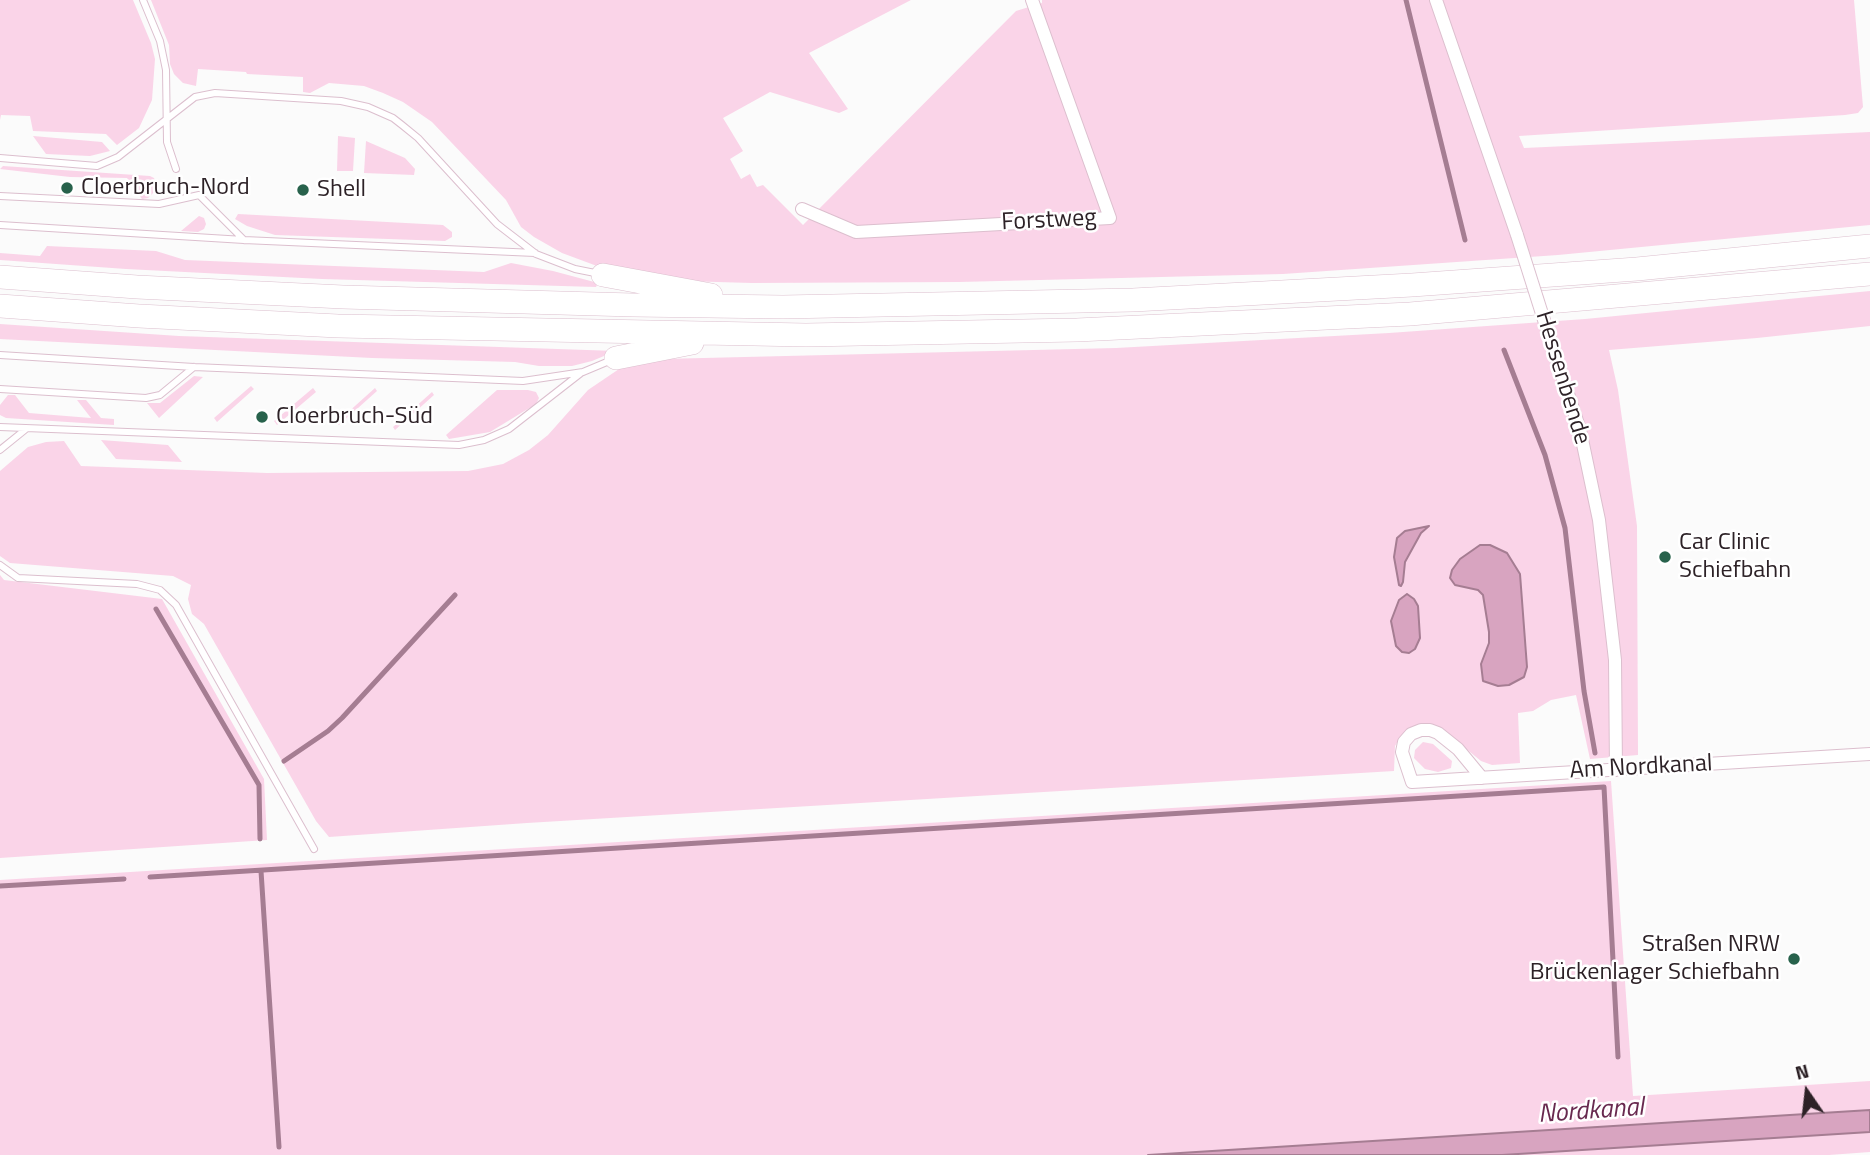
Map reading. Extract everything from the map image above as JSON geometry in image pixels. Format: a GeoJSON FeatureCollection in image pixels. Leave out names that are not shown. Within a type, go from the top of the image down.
{"type":"FeatureCollection","features":[{"type":"Feature","properties":{"kind":"highway"},"geometry":{"type":"LineString","coordinates":[[0,277],[343,297],[783,307],[1133,300],[1398,286],[1637,269],[1870,246]]}},
{"type":"Feature","properties":{"kind":"highway"},"geometry":{"type":"LineString","coordinates":[[0,306],[338,326],[806,335],[1169,328],[1410,314],[1870,274]]}},
{"type":"Feature","properties":{"kind":"highway"},"geometry":{"type":"LineString","coordinates":[[603,275],[783,307]]}},
{"type":"Feature","properties":{"kind":"highway"},"geometry":{"type":"LineString","coordinates":[[617,358],[695,342],[806,335]]}},
{"type":"Feature","properties":{"kind":"street","name":"Forstweg"},"geometry":{"type":"LineString","coordinates":[[802,209],[856,232],[1111,218],[1032,0]]}},
{"type":"Feature","properties":{"kind":"street","name":"Hessenbende"},"geometry":{"type":"LineString","coordinates":[[1436,0],[1580,429],[1599,520],[1615,660],[1616,770]]}},
{"type":"Feature","properties":{"kind":"street","name":"Am Nordkanal"},"geometry":{"type":"LineString","coordinates":[[1482,778],[1458,750],[1430,730],[1411,734],[1404,741],[1402,751],[1412,782],[1482,778],[1616,770],[1870,754]]}},
{"type":"Feature","properties":{"kind":"lane"},"geometry":{"type":"LineString","coordinates":[[143,0],[160,41],[166,70],[167,142],[176,169]]}},
{"type":"Feature","properties":{"kind":"lane"},"geometry":{"type":"LineString","coordinates":[[0,158],[97,166],[118,157],[195,97],[215,93],[341,101],[368,107],[393,118],[418,138],[497,223],[537,254],[575,269],[603,275]]}},
{"type":"Feature","properties":{"kind":"lane"},"geometry":{"type":"LineString","coordinates":[[0,196],[159,204],[199,195],[243,240]]}},
{"type":"Feature","properties":{"kind":"lane"},"geometry":{"type":"LineString","coordinates":[[0,225],[537,254]]}},
{"type":"Feature","properties":{"kind":"lane"},"geometry":{"type":"LineString","coordinates":[[0,355],[194,367],[523,381],[583,372],[617,358]]}},
{"type":"Feature","properties":{"kind":"lane"},"geometry":{"type":"LineString","coordinates":[[0,389],[146,398],[160,395],[194,367]]}},
{"type":"Feature","properties":{"kind":"lane"},"geometry":{"type":"LineString","coordinates":[[0,427],[459,445],[484,440],[509,429],[583,372]]}},
{"type":"Feature","properties":{"kind":"lane"},"geometry":{"type":"LineString","coordinates":[[0,450],[26,429]]}},
{"type":"Feature","properties":{"kind":"lane"},"geometry":{"type":"LineString","coordinates":[[0,565],[18,578],[137,584],[160,590],[176,605],[314,849]]}},
{"type":"Feature","properties":{"kind":"shaded area"},"geometry":{"type":"Polygon","coordinates":[[[0,0],[133,0],[155,59],[152,100],[139,128],[117,145],[106,134],[33,131],[30,116],[1,115],[0,120],[0,0]]]}},
{"type":"Feature","properties":{"kind":"shaded area"},"geometry":{"type":"Polygon","coordinates":[[[151,0],[911,0],[809,53],[848,109],[839,113],[770,92],[723,118],[743,151],[730,159],[741,179],[750,174],[757,187],[763,185],[803,225],[1016,11],[1042,3],[1042,0],[1854,0],[1863,107],[1858,113],[1519,136],[1524,148],[1870,132],[1870,225],[1558,255],[1283,274],[959,282],[682,281],[605,269],[562,253],[534,237],[521,227],[506,200],[432,122],[403,102],[383,93],[364,86],[329,83],[310,93],[303,92],[303,77],[198,69],[196,86],[183,83],[174,74],[170,64],[169,45],[151,0]]]}},
{"type":"Feature","properties":{"kind":"shaded area"},"geometry":{"type":"Polygon","coordinates":[[[33,136],[102,142],[110,151],[90,156],[46,154],[33,136]]]}},
{"type":"Feature","properties":{"kind":"shaded area"},"geometry":{"type":"Polygon","coordinates":[[[338,136],[355,138],[353,171],[337,171],[338,136]]]}},
{"type":"Feature","properties":{"kind":"shaded area"},"geometry":{"type":"Polygon","coordinates":[[[366,141],[405,158],[415,169],[414,175],[364,173],[366,141]]]}},
{"type":"Feature","properties":{"kind":"shaded area"},"geometry":{"type":"Polygon","coordinates":[[[3,166],[150,176],[156,183],[154,192],[148,198],[142,199],[127,178],[70,177],[0,169],[3,166]]]}},
{"type":"Feature","properties":{"kind":"shaded area"},"geometry":{"type":"Polygon","coordinates":[[[238,214],[443,225],[452,232],[452,237],[445,241],[275,235],[247,226],[235,219],[238,214]]]}},
{"type":"Feature","properties":{"kind":"shaded area"},"geometry":{"type":"Polygon","coordinates":[[[199,216],[204,218],[204,229],[198,232],[181,231],[199,216]]]}},
{"type":"Feature","properties":{"kind":"shaded area"},"geometry":{"type":"Polygon","coordinates":[[[47,246],[156,251],[185,260],[484,272],[511,263],[598,283],[596,287],[322,279],[0,260],[0,253],[40,256],[47,246]]]}},
{"type":"Feature","properties":{"kind":"shaded area"},"geometry":{"type":"Polygon","coordinates":[[[1870,291],[1870,326],[1609,350],[1618,390],[1637,526],[1638,755],[1590,759],[1576,695],[1551,700],[1533,711],[1518,713],[1520,763],[1492,765],[1481,761],[1443,730],[1409,729],[1395,746],[1394,771],[329,837],[316,821],[204,624],[192,614],[188,599],[191,585],[173,576],[10,563],[0,556],[0,471],[28,447],[46,442],[64,441],[81,466],[267,473],[468,471],[503,464],[529,450],[548,435],[588,390],[619,369],[662,359],[1116,348],[1585,319],[1870,291]],[[1520,574],[1450,578],[1455,585],[1479,590],[1483,595],[1489,643],[1481,664],[1520,574]]]}},
{"type":"Feature","properties":{"kind":"shaded area"},"geometry":{"type":"Polygon","coordinates":[[[0,324],[179,336],[616,351],[572,366],[539,366],[515,362],[372,358],[0,339],[0,324]]]}},
{"type":"Feature","properties":{"kind":"shaded area"},"geometry":{"type":"Polygon","coordinates":[[[194,376],[203,377],[159,418],[147,403],[160,403],[194,376]]]}},
{"type":"Feature","properties":{"kind":"shaded area"},"geometry":{"type":"Polygon","coordinates":[[[251,386],[254,389],[217,422],[214,418],[251,386]]]}},
{"type":"Feature","properties":{"kind":"shaded area"},"geometry":{"type":"Polygon","coordinates":[[[313,388],[316,392],[277,425],[274,421],[313,388]]]}},
{"type":"Feature","properties":{"kind":"shaded area"},"geometry":{"type":"Polygon","coordinates":[[[375,388],[377,391],[339,425],[336,423],[375,388]]]}},
{"type":"Feature","properties":{"kind":"shaded area"},"geometry":{"type":"Polygon","coordinates":[[[497,390],[528,390],[536,392],[539,398],[536,404],[490,432],[449,439],[446,435],[497,390]]]}},
{"type":"Feature","properties":{"kind":"shaded area"},"geometry":{"type":"Polygon","coordinates":[[[432,392],[434,395],[395,430],[393,427],[432,392]]]}},
{"type":"Feature","properties":{"kind":"shaded area"},"geometry":{"type":"Polygon","coordinates":[[[8,395],[15,395],[29,413],[91,418],[77,400],[86,400],[101,418],[114,419],[114,425],[6,418],[0,415],[0,405],[8,395]]]}},
{"type":"Feature","properties":{"kind":"shaded area"},"geometry":{"type":"Polygon","coordinates":[[[101,440],[168,445],[182,462],[116,459],[101,440]]]}},
{"type":"Feature","properties":{"kind":"shaded area"},"geometry":{"type":"Polygon","coordinates":[[[1429,526],[1421,533],[1405,562],[1401,586],[1394,557],[1397,538],[1405,531],[1429,526]]]}},
{"type":"Feature","properties":{"kind":"shaded area"},"geometry":{"type":"Polygon","coordinates":[[[1480,545],[1490,545],[1507,553],[1520,574],[1527,667],[1524,677],[1509,685],[1498,686],[1483,681],[1481,664],[1489,643],[1489,632],[1483,595],[1478,590],[1455,585],[1450,578],[1460,559],[1480,545]]]}},
{"type":"Feature","properties":{"kind":"shaded area"},"geometry":{"type":"Polygon","coordinates":[[[0,575],[4,580],[162,599],[264,779],[267,840],[0,858],[0,575]]]}},
{"type":"Feature","properties":{"kind":"shaded area"},"geometry":{"type":"Polygon","coordinates":[[[1407,594],[1418,606],[1420,638],[1415,649],[1409,653],[1402,652],[1396,646],[1391,621],[1399,600],[1407,594]]]}},
{"type":"Feature","properties":{"kind":"shaded area"},"geometry":{"type":"Polygon","coordinates":[[[1423,742],[1433,744],[1452,761],[1451,768],[1438,772],[1425,769],[1414,758],[1415,750],[1423,742]]]}},
{"type":"Feature","properties":{"kind":"shaded area"},"geometry":{"type":"Polygon","coordinates":[[[1611,781],[1633,1096],[1870,1081],[1870,1110],[1148,1155],[0,1155],[0,880],[1611,781]]]}},
{"type":"Feature","properties":{"kind":"shaded area"},"geometry":{"type":"Polygon","coordinates":[[[1870,1110],[1870,1132],[1502,1155],[1148,1155],[1870,1110]]]}},
{"type":"Feature","properties":{"kind":"shaded area"},"geometry":{"type":"Polygon","coordinates":[[[1870,1132],[1870,1152],[1829,1155],[1502,1155],[1870,1132]]]}},
{"type":"Feature","properties":{"kind":"waterway"},"geometry":{"type":"LineString","coordinates":[[1406,0],[1465,240]]}},
{"type":"Feature","properties":{"kind":"waterway"},"geometry":{"type":"LineString","coordinates":[[1504,350],[1545,455],[1565,528],[1584,691],[1595,753]]}},
{"type":"Feature","properties":{"kind":"waterway"},"geometry":{"type":"LineString","coordinates":[[284,761],[328,731],[342,718],[455,595]]}},
{"type":"Feature","properties":{"kind":"waterway"},"geometry":{"type":"LineString","coordinates":[[156,609],[259,785],[260,839]]}},
{"type":"Feature","properties":{"kind":"waterway"},"geometry":{"type":"LineString","coordinates":[[150,877],[1604,787],[1618,1057]]}},
{"type":"Feature","properties":{"kind":"waterway"},"geometry":{"type":"LineString","coordinates":[[261,871],[279,1147]]}},
{"type":"Feature","properties":{"kind":"waterway"},"geometry":{"type":"LineString","coordinates":[[0,886],[124,879]]}},
{"type":"Feature","properties":{"kind":"place","name":"Cloerbruch-Nord"},"geometry":{"type":"Point","coordinates":[67,188]}},
{"type":"Feature","properties":{"kind":"place","name":"Shell"},"geometry":{"type":"Point","coordinates":[303,190]}},
{"type":"Feature","properties":{"kind":"place","name":"Cloerbruch-Süd"},"geometry":{"type":"Point","coordinates":[262,417]}},
{"type":"Feature","properties":{"kind":"place","name":"Car Clinic Schiefbahn"},"geometry":{"type":"Point","coordinates":[1665,557]}},
{"type":"Feature","properties":{"kind":"place","name":"Straßen NRW Brückenlager Schiefbahn"},"geometry":{"type":"Point","coordinates":[1794,959]}},
{"type":"Feature","properties":{"kind":"water label","name":"Nordkanal"},"geometry":{"type":"Point","coordinates":[1591,1112]}}]}
